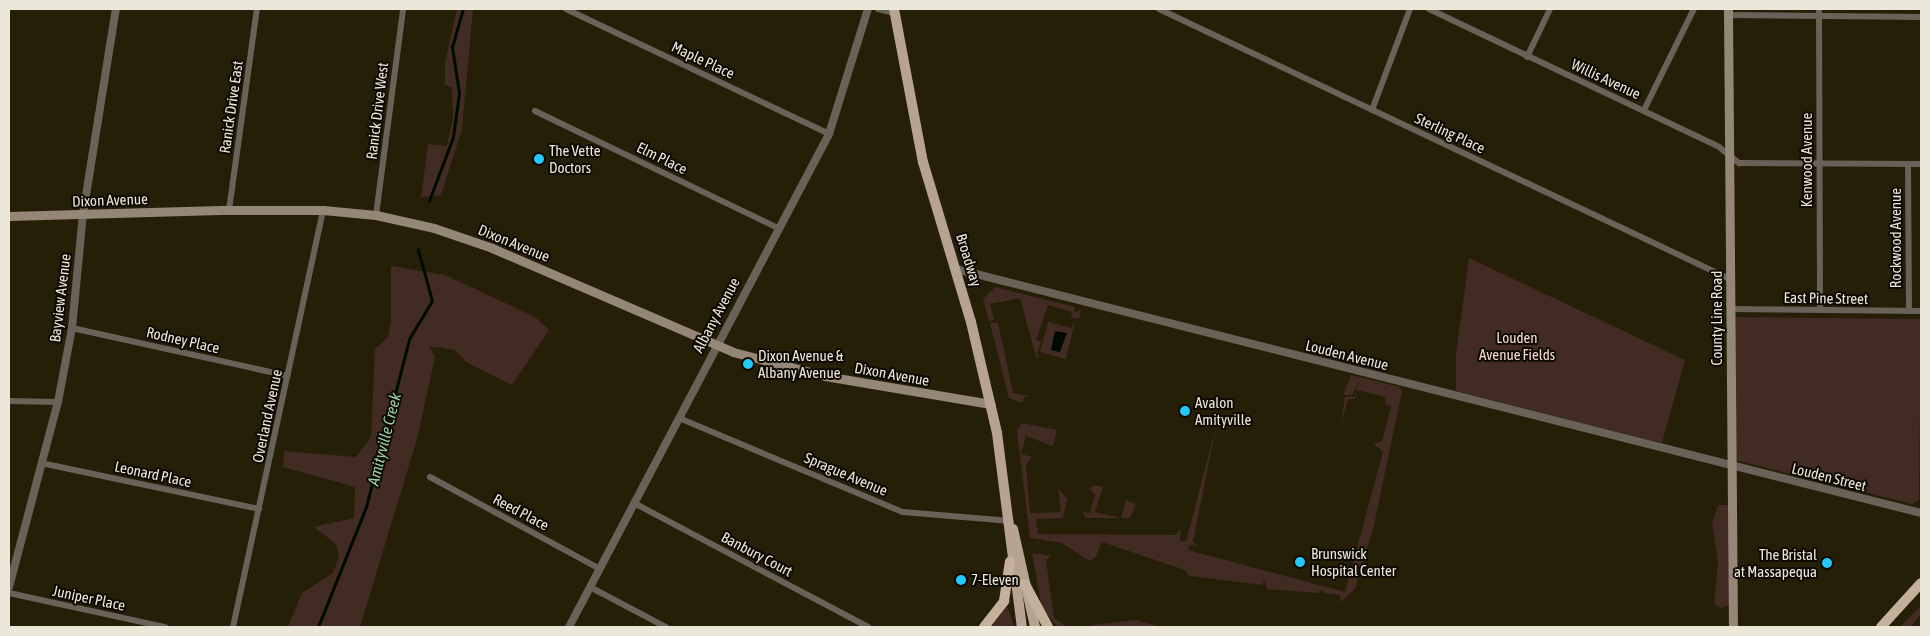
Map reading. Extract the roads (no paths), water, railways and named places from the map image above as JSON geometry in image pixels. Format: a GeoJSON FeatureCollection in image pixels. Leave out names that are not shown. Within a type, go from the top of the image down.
{"type":"FeatureCollection","features":[{"type":"Feature","properties":{"kind":"highway"},"geometry":{"type":"LineString","coordinates":[[984,627],[1004,601],[1010,561]]}},
{"type":"Feature","properties":{"kind":"highway"},"geometry":{"type":"LineString","coordinates":[[1881,627],[1921,583]]}},
{"type":"Feature","properties":{"kind":"highway"},"geometry":{"type":"LineString","coordinates":[[1025,584],[1048,627]]}},
{"type":"Feature","properties":{"kind":"main road","name":"Broadway"},"geometry":{"type":"LineString","coordinates":[[894,11],[923,162],[956,269],[991,404],[1011,521],[1035,627]]}},
{"type":"Feature","properties":{"kind":"main road","name":"County Line Road"},"geometry":{"type":"LineString","coordinates":[[1728,12],[1731,158],[1730,309],[1733,627]]}},
{"type":"Feature","properties":{"kind":"main road","name":"Dixon Avenue"},"geometry":{"type":"LineString","coordinates":[[9,216],[229,210],[323,210],[376,216],[483,244],[716,345],[812,373],[991,404]]}},
{"type":"Feature","properties":{"kind":"main road","name":"Broadway"},"geometry":{"type":"LineString","coordinates":[[1011,521],[1010,561],[1022,627]]}},
{"type":"Feature","properties":{"kind":"street","name":"Bayview Avenue"},"geometry":{"type":"LineString","coordinates":[[9,587],[58,402],[72,328],[82,214],[116,9]]}},
{"type":"Feature","properties":{"kind":"street","name":"Ranick Drive East"},"geometry":{"type":"LineString","coordinates":[[229,210],[257,9]]}},
{"type":"Feature","properties":{"kind":"street","name":"Ranick Drive West"},"geometry":{"type":"LineString","coordinates":[[376,216],[403,9]]}},
{"type":"Feature","properties":{"kind":"street","name":"Maple Place"},"geometry":{"type":"LineString","coordinates":[[566,9],[829,134]]}},
{"type":"Feature","properties":{"kind":"street","name":"Albany Avenue"},"geometry":{"type":"LineString","coordinates":[[569,627],[716,345],[829,134],[868,9]]}},
{"type":"Feature","properties":{"kind":"street"},"geometry":{"type":"LineString","coordinates":[[878,9],[894,11]]}},
{"type":"Feature","properties":{"kind":"street","name":"Sterling Place"},"geometry":{"type":"LineString","coordinates":[[1159,9],[1730,279]]}},
{"type":"Feature","properties":{"kind":"street"},"geometry":{"type":"LineString","coordinates":[[1372,110],[1410,9]]}},
{"type":"Feature","properties":{"kind":"street","name":"Willis Avenue"},"geometry":{"type":"LineString","coordinates":[[1429,9],[1719,147],[1739,163],[1921,164]]}},
{"type":"Feature","properties":{"kind":"street"},"geometry":{"type":"LineString","coordinates":[[1527,57],[1550,9]]}},
{"type":"Feature","properties":{"kind":"street"},"geometry":{"type":"LineString","coordinates":[[1644,110],[1694,9]]}},
{"type":"Feature","properties":{"kind":"street"},"geometry":{"type":"LineString","coordinates":[[1908,9],[1908,17]]}},
{"type":"Feature","properties":{"kind":"street"},"geometry":{"type":"LineString","coordinates":[[1728,12],[1819,12],[1921,17]]}},
{"type":"Feature","properties":{"kind":"street","name":"Kenwood Avenue"},"geometry":{"type":"LineString","coordinates":[[1819,12],[1820,310]]}},
{"type":"Feature","properties":{"kind":"street","name":"Elm Place"},"geometry":{"type":"LineString","coordinates":[[535,111],[778,228]]}},
{"type":"Feature","properties":{"kind":"street","name":"Rockwood Avenue"},"geometry":{"type":"LineString","coordinates":[[1908,164],[1909,311]]}},
{"type":"Feature","properties":{"kind":"street","name":"Overland Avenue"},"geometry":{"type":"LineString","coordinates":[[233,627],[323,210]]}},
{"type":"Feature","properties":{"kind":"street","name":"Louden Avenue"},"geometry":{"type":"LineString","coordinates":[[956,269],[1731,467]]}},
{"type":"Feature","properties":{"kind":"street","name":"East Pine Street"},"geometry":{"type":"LineString","coordinates":[[1730,309],[1921,311]]}},
{"type":"Feature","properties":{"kind":"street","name":"Rodney Place"},"geometry":{"type":"LineString","coordinates":[[72,328],[288,376]]}},
{"type":"Feature","properties":{"kind":"street"},"geometry":{"type":"LineString","coordinates":[[9,401],[58,402]]}},
{"type":"Feature","properties":{"kind":"street","name":"Sprague Avenue"},"geometry":{"type":"LineString","coordinates":[[679,418],[902,512],[1011,521]]}},
{"type":"Feature","properties":{"kind":"street","name":"Leonard Place"},"geometry":{"type":"LineString","coordinates":[[41,462],[259,509]]}},
{"type":"Feature","properties":{"kind":"street","name":"Louden Street"},"geometry":{"type":"LineString","coordinates":[[1731,467],[1921,514]]}},
{"type":"Feature","properties":{"kind":"street","name":"Reed Place"},"geometry":{"type":"LineString","coordinates":[[430,477],[600,569]]}},
{"type":"Feature","properties":{"kind":"street","name":"Banbury Court"},"geometry":{"type":"LineString","coordinates":[[634,503],[868,627]]}},
{"type":"Feature","properties":{"kind":"street"},"geometry":{"type":"LineString","coordinates":[[590,587],[666,627]]}},
{"type":"Feature","properties":{"kind":"street","name":"Juniper Place"},"geometry":{"type":"LineString","coordinates":[[9,593],[165,627]]}},
{"type":"Feature","properties":{"kind":"waterway","name":"Amityville Creek"},"geometry":{"type":"LineString","coordinates":[[429,201],[453,137],[459,93],[452,47],[463,9]]}},
{"type":"Feature","properties":{"kind":"waterway","name":"Amityville Creek"},"geometry":{"type":"LineString","coordinates":[[318,627],[366,507],[409,339],[432,301],[418,250]]}},
{"type":"Feature","properties":{"kind":"place","name":"The Vette Doctors"},"geometry":{"type":"Point","coordinates":[539,159]}},
{"type":"Feature","properties":{"kind":"place","name":"Dixon Avenue & Albany Avenue"},"geometry":{"type":"Point","coordinates":[748,364]}},
{"type":"Feature","properties":{"kind":"place","name":"Avalon Amityville"},"geometry":{"type":"Point","coordinates":[1185,411]}},
{"type":"Feature","properties":{"kind":"place","name":"Brunswick Hospital Center"},"geometry":{"type":"Point","coordinates":[1300,562]}},
{"type":"Feature","properties":{"kind":"place","name":"The Bristal at Massapequa"},"geometry":{"type":"Point","coordinates":[1827,563]}},
{"type":"Feature","properties":{"kind":"place","name":"7-Eleven"},"geometry":{"type":"Point","coordinates":[961,580]}},
{"type":"Feature","properties":{"kind":"park label","name":"Louden Avenue Fields"},"geometry":{"type":"Point","coordinates":[1517,346]}}]}
